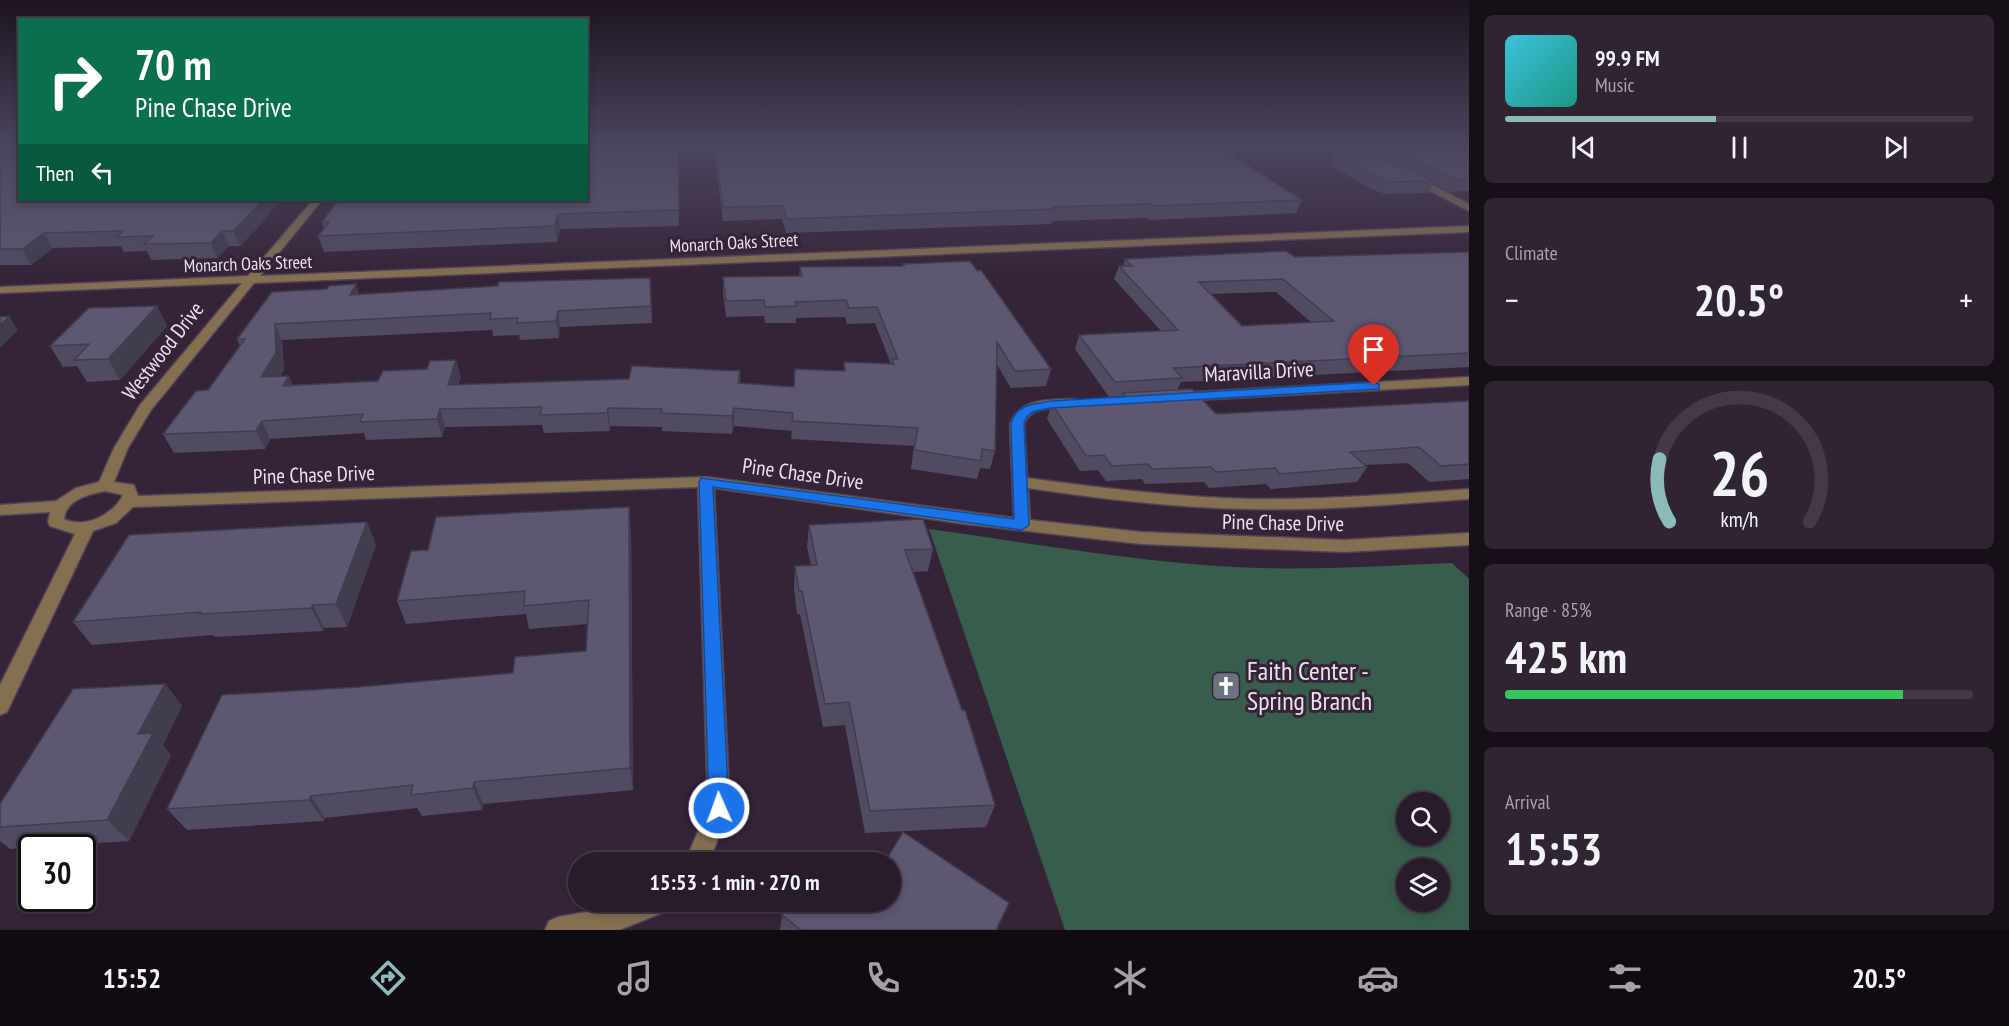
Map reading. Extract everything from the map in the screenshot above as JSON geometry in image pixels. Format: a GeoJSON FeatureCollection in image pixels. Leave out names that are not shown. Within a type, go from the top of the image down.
{"type":"FeatureCollection","features":[{"type":"Feature","properties":{"kind":"street"},"geometry":{"type":"LineString","coordinates":[[1430,188],[1469,208]]}},
{"type":"Feature","properties":{"kind":"street","name":"Westwood Drive"},"geometry":{"type":"LineString","coordinates":[[105,486],[121,448],[145,408],[316,201]]}},
{"type":"Feature","properties":{"kind":"street","name":"Monarch Oaks Street"},"geometry":{"type":"LineString","coordinates":[[0,290],[1469,229]]}},
{"type":"Feature","properties":{"kind":"street","name":"Maravilla Drive"},"geometry":{"type":"LineString","coordinates":[[1170,398],[1469,381]]}},
{"type":"Feature","properties":{"kind":"street"},"geometry":{"type":"LineString","coordinates":[[1022,525],[1017,424],[1019,416],[1027,409],[1037,406],[1087,403]]}},
{"type":"Feature","properties":{"kind":"street"},"geometry":{"type":"LineString","coordinates":[[701,852],[719,808],[706,482]]}},
{"type":"Feature","properties":{"kind":"street","name":"Pine Chase Drive"},"geometry":{"type":"LineString","coordinates":[[129,502],[706,482],[1022,525],[1141,538],[1344,546],[1469,539]]}},
{"type":"Feature","properties":{"kind":"street"},"geometry":{"type":"LineString","coordinates":[[1020,482],[1112,495],[1252,504],[1333,503],[1469,494]]}},
{"type":"Feature","properties":{"kind":"street"},"geometry":{"type":"LineString","coordinates":[[105,486],[129,489],[131,495],[129,502],[114,516],[87,527],[62,526],[56,522],[60,506],[80,492],[105,486]]}},
{"type":"Feature","properties":{"kind":"street"},"geometry":{"type":"LineString","coordinates":[[0,510],[60,506]]}},
{"type":"Feature","properties":{"kind":"street"},"geometry":{"type":"LineString","coordinates":[[0,706],[87,527]]}},
{"type":"Feature","properties":{"kind":"street"},"geometry":{"type":"LineString","coordinates":[[558,930],[615,920],[634,912]]}},
{"type":"Feature","properties":{"kind":"green space","name":"Faith Center - Spring Branch"},"geometry":{"type":"Polygon","coordinates":[[[929,529],[1119,556],[1233,567],[1370,567],[1452,563],[1469,579],[1469,930],[1065,930],[929,529]]]}},
{"type":"Feature","properties":{"kind":"building"},"geometry":{"type":"Polygon","coordinates":[[[0,188],[18,188],[18,201],[262,201],[233,231],[222,231],[211,243],[144,244],[153,236],[116,237],[123,231],[44,233],[22,249],[0,249],[0,188]]]}},
{"type":"Feature","properties":{"kind":"building"},"geometry":{"type":"Polygon","coordinates":[[[588,188],[679,188],[679,210],[558,214],[555,226],[318,236],[329,222],[322,222],[337,201],[588,201],[588,188]]]}},
{"type":"Feature","properties":{"kind":"building"},"geometry":{"type":"Polygon","coordinates":[[[720,188],[1284,188],[1302,200],[1154,206],[1151,204],[1052,207],[1055,209],[787,219],[783,206],[723,207],[720,188]]]}},
{"type":"Feature","properties":{"kind":"building"},"geometry":{"type":"Polygon","coordinates":[[[1286,251],[1295,257],[1469,252],[1469,353],[1173,368],[1182,378],[1115,382],[1079,335],[1178,330],[1119,266],[1132,266],[1125,259],[1286,251]],[[1283,279],[1199,282],[1242,326],[1334,321],[1283,279]]]}},
{"type":"Feature","properties":{"kind":"building"},"geometry":{"type":"Polygon","coordinates":[[[970,261],[977,271],[981,270],[1051,369],[1015,371],[997,342],[995,451],[982,449],[981,461],[914,450],[918,428],[792,421],[793,413],[734,408],[732,416],[661,413],[662,409],[608,408],[607,413],[540,415],[542,407],[440,409],[437,419],[360,422],[363,414],[262,421],[256,431],[163,434],[196,391],[208,390],[245,339],[237,339],[272,292],[327,289],[329,286],[356,284],[350,295],[498,286],[499,282],[650,278],[651,306],[558,311],[556,321],[517,323],[518,318],[490,319],[491,313],[275,324],[276,353],[261,377],[289,376],[283,386],[378,381],[383,371],[427,369],[430,361],[456,360],[448,385],[629,379],[632,366],[740,371],[738,383],[794,387],[795,369],[845,371],[844,362],[894,364],[892,359],[898,359],[877,307],[849,308],[846,300],[795,302],[797,306],[765,307],[764,300],[726,301],[723,277],[802,276],[800,267],[904,266],[903,264],[970,261]]]}},
{"type":"Feature","properties":{"kind":"building"},"geometry":{"type":"Polygon","coordinates":[[[157,306],[108,359],[74,360],[89,344],[50,346],[89,308],[157,306]]]}},
{"type":"Feature","properties":{"kind":"building"},"geometry":{"type":"Polygon","coordinates":[[[9,316],[0,325],[0,317],[9,316]]]}},
{"type":"Feature","properties":{"kind":"building"},"geometry":{"type":"Polygon","coordinates":[[[1192,389],[1216,414],[1469,401],[1469,464],[1441,466],[1419,447],[1350,452],[1367,467],[1280,474],[1275,468],[1216,472],[1211,467],[1152,469],[1148,464],[1112,466],[1104,455],[1086,456],[1052,404],[1128,400],[1123,393],[1192,389]]]}},
{"type":"Feature","properties":{"kind":"building"},"geometry":{"type":"Polygon","coordinates":[[[629,507],[630,768],[474,782],[473,788],[411,795],[413,785],[311,796],[309,800],[167,809],[222,695],[360,687],[513,673],[515,657],[586,651],[589,600],[524,606],[525,591],[397,601],[411,551],[428,550],[436,517],[629,507]]]}},
{"type":"Feature","properties":{"kind":"building"},"geometry":{"type":"Polygon","coordinates":[[[923,519],[933,549],[905,550],[962,710],[965,710],[995,805],[870,811],[849,702],[825,704],[795,566],[817,565],[809,525],[923,519]]]}},
{"type":"Feature","properties":{"kind":"building"},"geometry":{"type":"Polygon","coordinates":[[[367,522],[336,604],[313,605],[311,608],[200,614],[201,612],[73,622],[129,535],[367,522]]]}},
{"type":"Feature","properties":{"kind":"building"},"geometry":{"type":"Polygon","coordinates":[[[165,684],[138,734],[153,733],[107,820],[0,827],[0,804],[73,689],[165,684]]]}},
{"type":"Feature","properties":{"kind":"building"},"geometry":{"type":"Polygon","coordinates":[[[903,832],[1009,903],[996,930],[801,930],[782,915],[784,912],[901,912],[901,852],[891,852],[903,832]]]}},
{"type":"Feature","properties":{"kind":"place","name":"Faith Center - Spring Branch"},"geometry":{"type":"Point","coordinates":[1226,686]}},
{"type":"Feature","properties":{"kind":"route"},"geometry":{"type":"LineString","coordinates":[[719,808],[706,482],[1022,525],[1017,424],[1019,416],[1027,409],[1051,405],[1374,386]]}}]}
